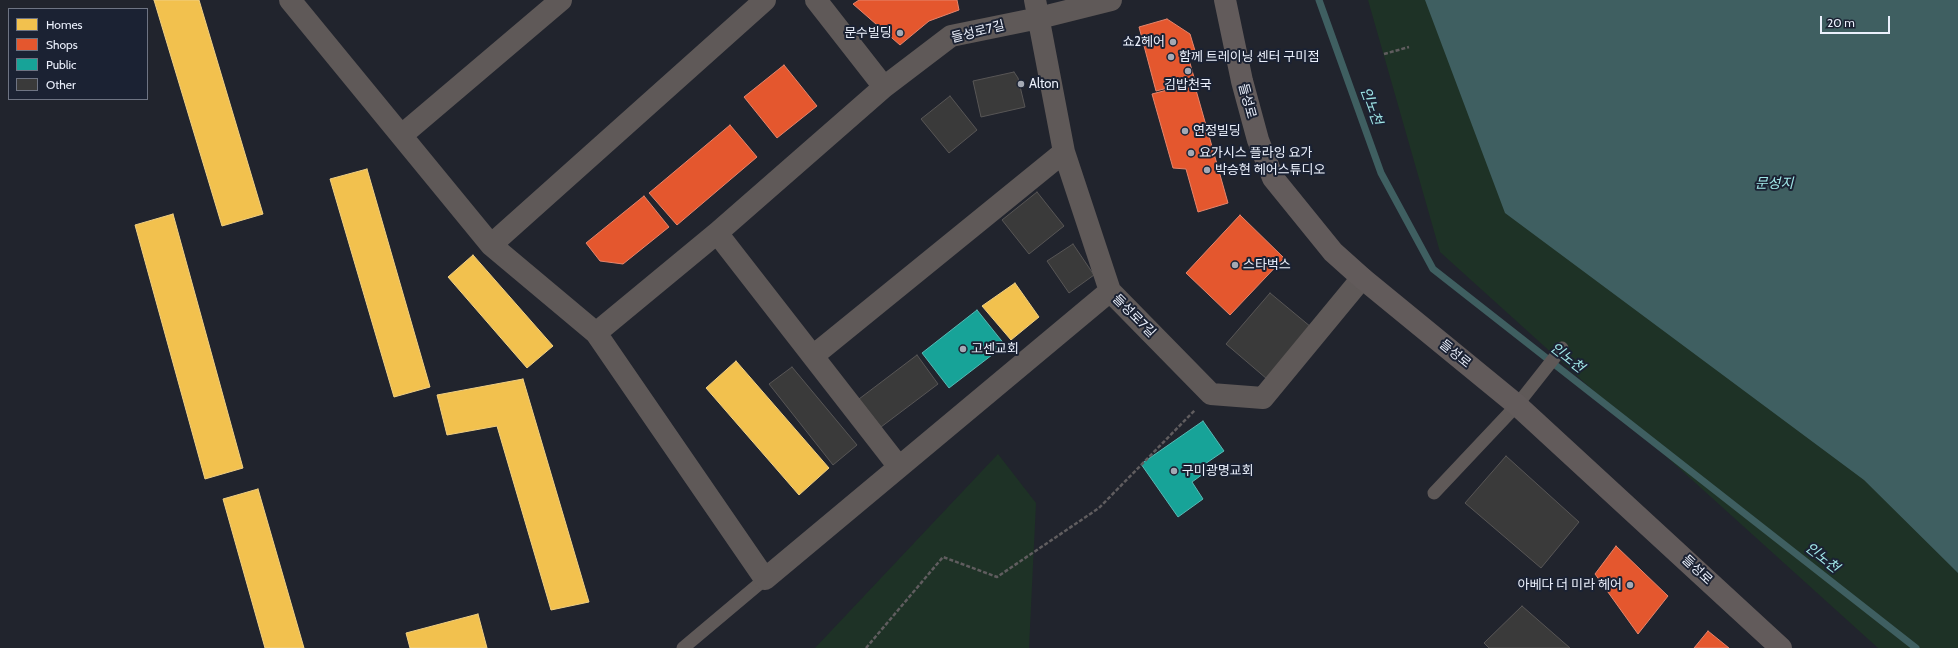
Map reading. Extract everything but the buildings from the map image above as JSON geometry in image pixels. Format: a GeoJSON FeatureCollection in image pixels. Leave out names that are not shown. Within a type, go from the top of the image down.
{"type":"FeatureCollection","features":[{"type":"Feature","properties":{"kind":"street"},"geometry":{"type":"LineString","coordinates":[[290,0],[492,245],[596,333],[765,579],[1110,291]]}},
{"type":"Feature","properties":{"kind":"street"},"geometry":{"type":"LineString","coordinates":[[402,136],[561,0]]}},
{"type":"Feature","properties":{"kind":"street"},"geometry":{"type":"LineString","coordinates":[[492,245],[765,0]]}},
{"type":"Feature","properties":{"kind":"street"},"geometry":{"type":"LineString","coordinates":[[816,0],[884,87]]}},
{"type":"Feature","properties":{"kind":"street","name":"들성로7길"},"geometry":{"type":"LineString","coordinates":[[596,333],[717,233],[884,87],[951,36],[1037,9],[1111,0]]}},
{"type":"Feature","properties":{"kind":"street","name":"들성로"},"geometry":{"type":"LineString","coordinates":[[1225,0],[1242,81],[1258,140],[1273,178],[1334,252],[1362,278],[1517,405],[1781,648]]}},
{"type":"Feature","properties":{"kind":"street","name":"들성로7길"},"geometry":{"type":"LineString","coordinates":[[1037,9],[1064,152],[1110,291],[1211,394]]}},
{"type":"Feature","properties":{"kind":"street"},"geometry":{"type":"LineString","coordinates":[[813,356],[1064,152]]}},
{"type":"Feature","properties":{"kind":"street"},"geometry":{"type":"LineString","coordinates":[[717,233],[899,467]]}},
{"type":"Feature","properties":{"kind":"street"},"geometry":{"type":"LineString","coordinates":[[1211,394],[1263,398],[1362,278]]}},
{"type":"Feature","properties":{"kind":"lane"},"geometry":{"type":"LineString","coordinates":[[1434,493],[1517,405],[1562,348]]}},
{"type":"Feature","properties":{"kind":"lane"},"geometry":{"type":"LineString","coordinates":[[683,648],[765,579]]}},
{"type":"Feature","properties":{"kind":"path"},"geometry":{"type":"LineString","coordinates":[[1384,54],[1409,47]]}},
{"type":"Feature","properties":{"kind":"path"},"geometry":{"type":"LineString","coordinates":[[866,648],[943,557],[997,577],[1099,508],[1211,394]]}},
{"type":"Feature","properties":{"kind":"shaded area","name":"문성지"},"geometry":{"type":"Polygon","coordinates":[[[1368,0],[1958,0],[1958,648],[1878,648],[1440,252],[1368,0]]]}},
{"type":"Feature","properties":{"kind":"shaded area"},"geometry":{"type":"Polygon","coordinates":[[[998,454],[1036,503],[1029,648],[815,648],[998,454]]]}},
{"type":"Feature","properties":{"kind":"water","name":"문성지"},"geometry":{"type":"Polygon","coordinates":[[[1425,0],[1958,0],[1958,573],[1864,480],[1505,213],[1425,0]]]}},
{"type":"Feature","properties":{"kind":"waterway","name":"인노천"},"geometry":{"type":"LineString","coordinates":[[1319,0],[1381,173],[1433,269],[1916,648]]}},
{"type":"Feature","properties":{"kind":"place","name":"문수빌딩"},"geometry":{"type":"Point","coordinates":[900,33]}},
{"type":"Feature","properties":{"kind":"place","name":"쇼2헤어"},"geometry":{"type":"Point","coordinates":[1173,42]}},
{"type":"Feature","properties":{"kind":"place","name":"함께 트레이닝 센터 구미점"},"geometry":{"type":"Point","coordinates":[1171,57]}},
{"type":"Feature","properties":{"kind":"place","name":"김밥천국"},"geometry":{"type":"Point","coordinates":[1188,71]}},
{"type":"Feature","properties":{"kind":"place","name":"Alton"},"geometry":{"type":"Point","coordinates":[1021,84]}},
{"type":"Feature","properties":{"kind":"place","name":"연정빌딩"},"geometry":{"type":"Point","coordinates":[1185,131]}},
{"type":"Feature","properties":{"kind":"place","name":"요가시스 플라잉 요가"},"geometry":{"type":"Point","coordinates":[1191,153]}},
{"type":"Feature","properties":{"kind":"place","name":"박승현 헤어스튜디오"},"geometry":{"type":"Point","coordinates":[1207,170]}},
{"type":"Feature","properties":{"kind":"place","name":"스타벅스"},"geometry":{"type":"Point","coordinates":[1235,265]}},
{"type":"Feature","properties":{"kind":"place","name":"고센교회"},"geometry":{"type":"Point","coordinates":[963,349]}},
{"type":"Feature","properties":{"kind":"place","name":"구미광명교회"},"geometry":{"type":"Point","coordinates":[1174,471]}},
{"type":"Feature","properties":{"kind":"place","name":"아베다 더 미라 헤어"},"geometry":{"type":"Point","coordinates":[1630,585]}}]}
